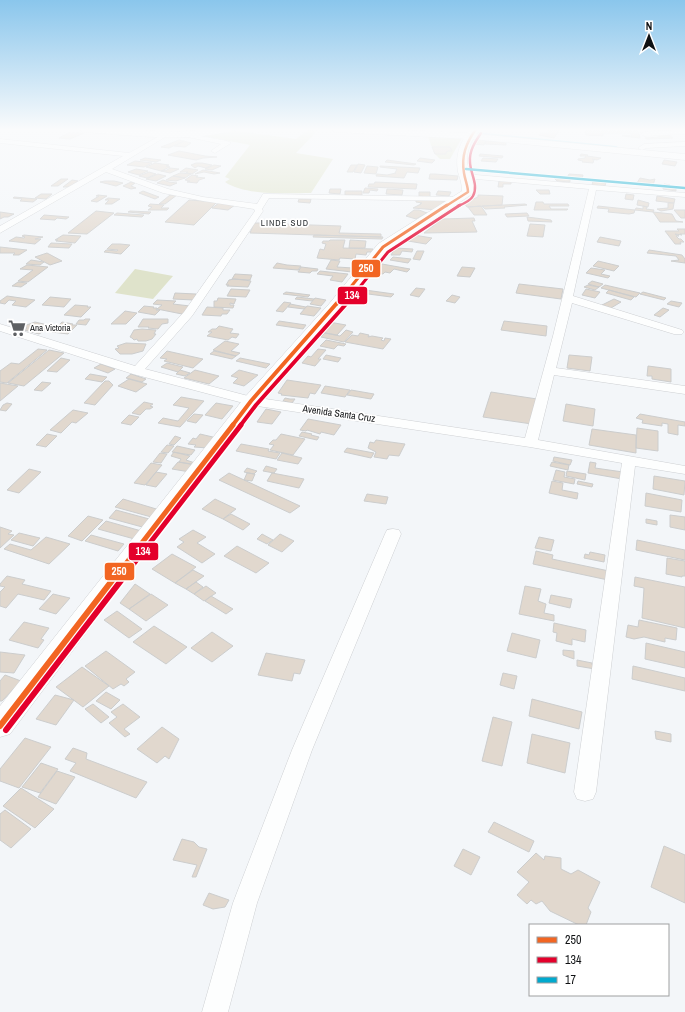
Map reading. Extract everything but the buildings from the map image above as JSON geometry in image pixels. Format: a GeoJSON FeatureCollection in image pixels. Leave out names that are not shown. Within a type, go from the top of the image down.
{"type":"FeatureCollection","features":[{"type":"Feature","properties":{"kind":"main road"},"geometry":{"type":"LineString","coordinates":[[0,726],[251,401],[334,307],[383,247],[468,192],[468,184],[465,176]]}},
{"type":"Feature","properties":{"kind":"street"},"geometry":{"type":"LineString","coordinates":[[0,230],[91,176]]}},
{"type":"Feature","properties":{"kind":"street"},"geometry":{"type":"LineString","coordinates":[[127,176],[166,191],[203,199],[259,207]]}},
{"type":"Feature","properties":{"kind":"street"},"geometry":{"type":"LineString","coordinates":[[468,176],[685,195]]}},
{"type":"Feature","properties":{"kind":"street"},"geometry":{"type":"LineString","coordinates":[[530,443],[548,371],[559,336],[593,187]]}},
{"type":"Feature","properties":{"kind":"street"},"geometry":{"type":"LineString","coordinates":[[137,371],[188,314],[259,211],[258,209],[266,196],[459,199]]}},
{"type":"Feature","properties":{"kind":"street"},"geometry":{"type":"LineString","coordinates":[[568,298],[678,332]]}},
{"type":"Feature","properties":{"kind":"street","name":"Avenida Santa Cruz"},"geometry":{"type":"LineString","coordinates":[[0,327],[137,371],[251,401],[530,443],[685,470]]}},
{"type":"Feature","properties":{"kind":"street"},"geometry":{"type":"LineString","coordinates":[[548,371],[685,390]]}},
{"type":"Feature","properties":{"kind":"street"},"geometry":{"type":"LineString","coordinates":[[585,792],[629,461]]}},
{"type":"Feature","properties":{"kind":"street"},"geometry":{"type":"LineString","coordinates":[[215,1012],[245,903],[302,750],[393,534]]}},
{"type":"Feature","properties":{"kind":"green space"},"geometry":{"type":"Polygon","coordinates":[[[322,176],[311,193],[267,193],[244,190],[225,182],[230,179],[225,177],[322,176]]]}},
{"type":"Feature","properties":{"kind":"green space"},"geometry":{"type":"Polygon","coordinates":[[[135,269],[173,276],[153,299],[115,293],[135,269]]]}},
{"type":"Feature","properties":{"kind":"transit line","name":"250"},"geometry":{"type":"LineString","coordinates":[[0,726],[251,401],[334,307],[383,247],[468,192],[468,187],[464,176]]}},
{"type":"Feature","properties":{"kind":"transit line","name":"134"},"geometry":{"type":"LineString","coordinates":[[6,730],[256,405],[339,312],[388,252],[473,197],[475,183],[473,176]]}},
{"type":"Feature","properties":{"kind":"transit line","name":"17"},"geometry":{"type":"LineString","coordinates":[[549,176],[685,188]]}},
{"type":"Feature","properties":{"kind":"place","name":"Ana Victoria"},"geometry":{"type":"Point","coordinates":[17,328]}},
{"type":"Feature","properties":{"kind":"district","name":"LINDE SUD"},"geometry":{"type":"Point","coordinates":[285,223]}}]}
